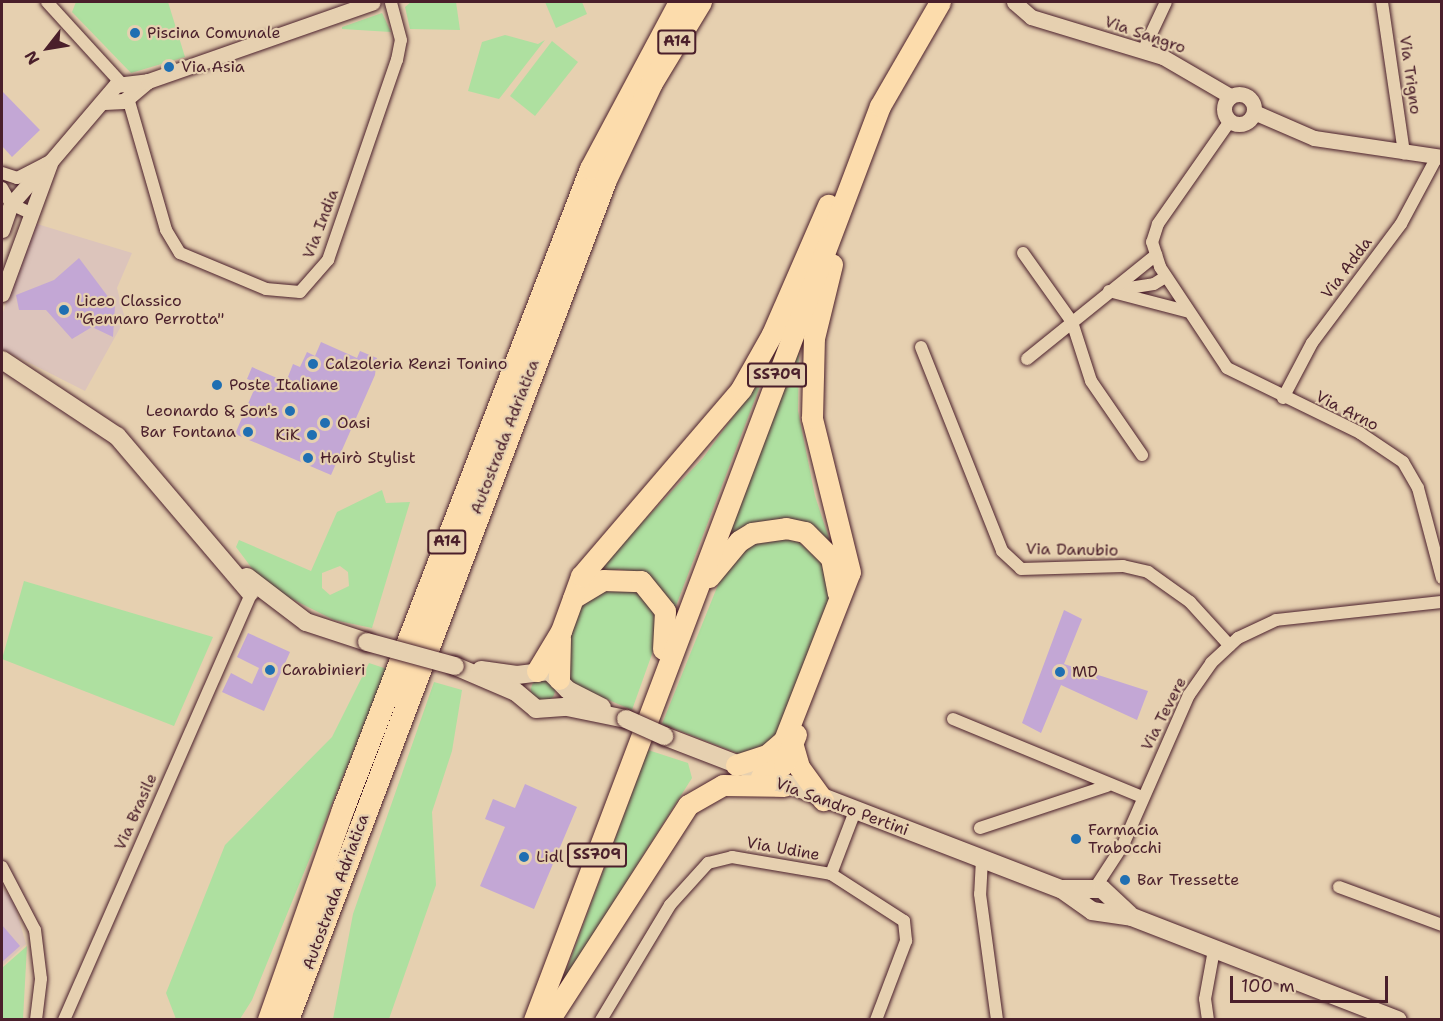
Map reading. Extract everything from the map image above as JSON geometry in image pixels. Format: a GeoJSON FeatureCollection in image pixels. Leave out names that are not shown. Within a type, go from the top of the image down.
{"type":"FeatureCollection","features":[{"type":"Feature","properties":{"kind":"highway","name":"Autostrada Adriatica"},"geometry":{"type":"LineString","coordinates":[[288,1020],[551,316],[646,77],[680,2]]}},
{"type":"Feature","properties":{"kind":"highway","name":"Autostrada Adriatica"},"geometry":{"type":"LineString","coordinates":[[268,1020],[537,303],[591,170],[646,77],[701,2]]}},
{"type":"Feature","properties":{"kind":"highway","name":"SS709"},"geometry":{"type":"LineString","coordinates":[[534,1020],[880,106],[940,2]]}},
{"type":"Feature","properties":{"kind":"highway"},"geometry":{"type":"LineString","coordinates":[[534,672],[561,632],[573,598],[594,559],[741,389],[772,334],[844,169],[880,106]]}},
{"type":"Feature","properties":{"kind":"highway"},"geometry":{"type":"LineString","coordinates":[[736,765],[778,748],[801,708],[836,618],[850,572],[812,418],[814,338],[831,266],[880,124],[880,106]]}},
{"type":"Feature","properties":{"kind":"highway"},"geometry":{"type":"LineString","coordinates":[[675,645],[690,624],[712,569],[739,541],[767,529],[805,532],[831,558],[839,580],[836,618]]}},
{"type":"Feature","properties":{"kind":"highway"},"geometry":{"type":"LineString","coordinates":[[573,598],[613,578],[650,587],[668,623],[655,674],[658,691]]}},
{"type":"Feature","properties":{"kind":"highway"},"geometry":{"type":"LineString","coordinates":[[561,632],[561,682]]}},
{"type":"Feature","properties":{"kind":"highway"},"geometry":{"type":"LineString","coordinates":[[761,777],[784,764],[794,746],[801,708]]}},
{"type":"Feature","properties":{"kind":"highway"},"geometry":{"type":"LineString","coordinates":[[794,746],[799,767],[823,800]]}},
{"type":"Feature","properties":{"kind":"highway"},"geometry":{"type":"LineString","coordinates":[[549,1020],[688,805],[723,785],[784,786]]}},
{"type":"Feature","properties":{"kind":"main road"},"geometry":{"type":"LineString","coordinates":[[2,361],[117,436],[255,593]]}},
{"type":"Feature","properties":{"kind":"main road","name":"Via Sandro Pertini"},"geometry":{"type":"LineString","coordinates":[[255,593],[286,610],[367,642],[457,666],[534,672],[561,682],[626,719],[761,777],[1061,889],[1098,897]]}},
{"type":"Feature","properties":{"kind":"main road","name":"Via Sandro Pertini"},"geometry":{"type":"LineString","coordinates":[[457,666],[542,710],[555,706],[626,719]]}},
{"type":"Feature","properties":{"kind":"main road"},"geometry":{"type":"LineString","coordinates":[[526,702],[524,684],[534,672]]}},
{"type":"Feature","properties":{"kind":"main road"},"geometry":{"type":"LineString","coordinates":[[555,706],[561,682]]}},
{"type":"Feature","properties":{"kind":"main road"},"geometry":{"type":"LineString","coordinates":[[1098,897],[1132,917],[1398,1020]]}},
{"type":"Feature","properties":{"kind":"street","name":"Via India"},"geometry":{"type":"LineString","coordinates":[[47,2],[106,63],[137,117],[166,230],[180,253],[286,295],[300,292],[328,260],[397,60],[401,40],[391,2]]}},
{"type":"Feature","properties":{"kind":"street"},"geometry":{"type":"LineString","coordinates":[[2,230],[11,204],[51,161],[76,127],[104,102],[148,81],[373,2]]}},
{"type":"Feature","properties":{"kind":"street","name":"Via Sangro"},"geometry":{"type":"LineString","coordinates":[[1014,2],[1031,17],[1143,51],[1196,73],[1230,96],[1247,96],[1254,112],[1314,138],[1439,157]]}},
{"type":"Feature","properties":{"kind":"street"},"geometry":{"type":"LineString","coordinates":[[1143,51],[1166,2]]}},
{"type":"Feature","properties":{"kind":"street","name":"Via Trigno"},"geometry":{"type":"LineString","coordinates":[[1382,2],[1404,153]]}},
{"type":"Feature","properties":{"kind":"street"},"geometry":{"type":"LineString","coordinates":[[1230,96],[1224,109],[1230,121],[1243,123],[1254,112]]}},
{"type":"Feature","properties":{"kind":"street","name":"Via Arno"},"geometry":{"type":"LineString","coordinates":[[1230,121],[1158,224],[1152,242],[1165,277],[1227,368],[1283,398],[1360,433],[1403,462],[1418,488],[1442,578]]}},
{"type":"Feature","properties":{"kind":"street","name":"Via Adda"},"geometry":{"type":"LineString","coordinates":[[1283,398],[1312,343],[1401,224],[1439,157]]}},
{"type":"Feature","properties":{"kind":"street"},"geometry":{"type":"LineString","coordinates":[[2,173],[17,178],[51,161]]}},
{"type":"Feature","properties":{"kind":"street"},"geometry":{"type":"LineString","coordinates":[[2,294],[28,212],[51,161]]}},
{"type":"Feature","properties":{"kind":"street"},"geometry":{"type":"LineString","coordinates":[[2,188],[11,204],[28,212]]}},
{"type":"Feature","properties":{"kind":"street"},"geometry":{"type":"LineString","coordinates":[[1023,253],[1072,322],[1091,381],[1142,455]]}},
{"type":"Feature","properties":{"kind":"street"},"geometry":{"type":"LineString","coordinates":[[1027,359],[1156,255]]}},
{"type":"Feature","properties":{"kind":"street"},"geometry":{"type":"LineString","coordinates":[[1109,291],[1154,284],[1165,277]]}},
{"type":"Feature","properties":{"kind":"street"},"geometry":{"type":"LineString","coordinates":[[1109,291],[1186,311]]}},
{"type":"Feature","properties":{"kind":"street","name":"Via Danubio"},"geometry":{"type":"LineString","coordinates":[[921,347],[1002,551],[1021,569],[1123,566],[1148,572],[1190,602],[1230,646]]}},
{"type":"Feature","properties":{"kind":"street","name":"Via Brasile"},"geometry":{"type":"LineString","coordinates":[[64,1020],[238,617],[255,593]]}},
{"type":"Feature","properties":{"kind":"street","name":"Via Tevere"},"geometry":{"type":"LineString","coordinates":[[1098,897],[1189,695],[1230,646],[1276,620],[1442,602]]}},
{"type":"Feature","properties":{"kind":"street"},"geometry":{"type":"LineString","coordinates":[[953,719],[1107,786],[1142,797]]}},
{"type":"Feature","properties":{"kind":"street"},"geometry":{"type":"LineString","coordinates":[[980,828],[1107,786]]}},
{"type":"Feature","properties":{"kind":"street","name":"Via Udine"},"geometry":{"type":"LineString","coordinates":[[602,1020],[670,905],[708,863],[732,857],[831,874],[855,811]]}},
{"type":"Feature","properties":{"kind":"street"},"geometry":{"type":"LineString","coordinates":[[982,859],[980,894],[997,1020]]}},
{"type":"Feature","properties":{"kind":"street"},"geometry":{"type":"LineString","coordinates":[[2,867],[35,930],[41,979],[36,1020]]}},
{"type":"Feature","properties":{"kind":"street"},"geometry":{"type":"LineString","coordinates":[[831,874],[904,921],[906,941],[876,1020]]}},
{"type":"Feature","properties":{"kind":"street"},"geometry":{"type":"LineString","coordinates":[[1339,887],[1442,925]]}},
{"type":"Feature","properties":{"kind":"street"},"geometry":{"type":"LineString","coordinates":[[1208,1020],[1205,999],[1214,950]]}},
{"type":"Feature","properties":{"kind":"shaded area","name":"Liceo Classico \"Gennaro Perrotta\""},"geometry":{"type":"Polygon","coordinates":[[[34,223],[132,253],[117,288],[125,319],[85,391],[2,349],[2,315],[34,223]]]}},
{"type":"Feature","properties":{"kind":"shaded area"},"geometry":{"type":"Polygon","coordinates":[[[2,888],[14,902],[26,944],[2,966],[2,888]]]}},
{"type":"Feature","properties":{"kind":"green space","name":"Piscina Comunale"},"geometry":{"type":"Polygon","coordinates":[[[76,2],[168,2],[185,57],[131,73],[72,12],[76,2]]]}},
{"type":"Feature","properties":{"kind":"green space"},"geometry":{"type":"Polygon","coordinates":[[[411,2],[456,2],[460,30],[410,29],[405,7],[411,2]]]}},
{"type":"Feature","properties":{"kind":"green space"},"geometry":{"type":"Polygon","coordinates":[[[545,2],[582,2],[587,14],[556,28],[545,2]]]}},
{"type":"Feature","properties":{"kind":"green space"},"geometry":{"type":"Polygon","coordinates":[[[382,13],[391,32],[342,29],[342,27],[382,13]]]}},
{"type":"Feature","properties":{"kind":"green space"},"geometry":{"type":"Polygon","coordinates":[[[505,35],[538,44],[545,40],[499,99],[468,91],[482,42],[505,35]]]}},
{"type":"Feature","properties":{"kind":"green space"},"geometry":{"type":"Polygon","coordinates":[[[552,41],[578,62],[535,116],[510,96],[552,41]]]}},
{"type":"Feature","properties":{"kind":"green space"},"geometry":{"type":"Polygon","coordinates":[[[799,350],[798,411],[815,496],[837,563],[817,534],[727,541],[799,350]]]}},
{"type":"Feature","properties":{"kind":"green space"},"geometry":{"type":"Polygon","coordinates":[[[765,373],[674,611],[641,575],[619,569],[593,575],[703,458],[765,373]]]}},
{"type":"Feature","properties":{"kind":"green space"},"geometry":{"type":"Polygon","coordinates":[[[382,490],[386,503],[410,502],[372,628],[334,620],[284,595],[260,579],[236,547],[239,540],[311,571],[337,512],[382,490]],[[340,566],[322,573],[322,588],[330,595],[349,586],[348,572],[340,566]]]}},
{"type":"Feature","properties":{"kind":"green space"},"geometry":{"type":"Polygon","coordinates":[[[782,536],[799,542],[826,567],[829,601],[774,743],[742,755],[662,724],[726,565],[745,545],[782,536]]]}},
{"type":"Feature","properties":{"kind":"green space"},"geometry":{"type":"Polygon","coordinates":[[[24,581],[213,637],[174,726],[2,659],[24,581]]]}},
{"type":"Feature","properties":{"kind":"green space"},"geometry":{"type":"Polygon","coordinates":[[[625,584],[655,603],[657,640],[632,710],[569,683],[567,631],[586,597],[625,584]]]}},
{"type":"Feature","properties":{"kind":"green space"},"geometry":{"type":"Polygon","coordinates":[[[369,663],[387,669],[252,1000],[240,1019],[176,1019],[166,993],[225,845],[332,737],[369,663]]]}},
{"type":"Feature","properties":{"kind":"green space"},"geometry":{"type":"Polygon","coordinates":[[[543,678],[548,679],[554,685],[554,695],[548,701],[543,702],[538,701],[532,695],[531,690],[532,685],[538,679],[543,678]]]}},
{"type":"Feature","properties":{"kind":"green space"},"geometry":{"type":"Polygon","coordinates":[[[434,682],[462,690],[452,751],[432,812],[436,885],[389,1019],[333,1019],[353,914],[434,682]]]}},
{"type":"Feature","properties":{"kind":"green space"},"geometry":{"type":"Polygon","coordinates":[[[648,750],[688,763],[692,778],[561,985],[648,750]]]}},
{"type":"Feature","properties":{"kind":"green space"},"geometry":{"type":"Polygon","coordinates":[[[27,946],[23,1019],[2,1019],[2,968],[27,946]]]}},
{"type":"Feature","properties":{"kind":"building"},"geometry":{"type":"Polygon","coordinates":[[[2,91],[40,130],[12,157],[2,146],[2,91]]]}},
{"type":"Feature","properties":{"kind":"building","name":"Liceo Classico \"Gennaro Perrotta\""},"geometry":{"type":"Polygon","coordinates":[[[79,258],[115,306],[113,337],[92,327],[72,339],[46,310],[19,310],[16,295],[54,280],[79,258]]]}},
{"type":"Feature","properties":{"kind":"building"},"geometry":{"type":"Polygon","coordinates":[[[321,342],[357,358],[360,351],[377,358],[375,375],[331,475],[235,434],[257,383],[247,379],[252,367],[286,382],[293,364],[300,367],[307,352],[315,356],[321,342]]]}},
{"type":"Feature","properties":{"kind":"building","name":"MD"},"geometry":{"type":"Polygon","coordinates":[[[1064,610],[1082,619],[1064,664],[1148,691],[1137,720],[1061,685],[1041,733],[1022,723],[1064,610]]]}},
{"type":"Feature","properties":{"kind":"building","name":"Carabinieri"},"geometry":{"type":"Polygon","coordinates":[[[248,633],[290,652],[264,711],[222,692],[231,673],[252,684],[259,668],[237,657],[248,633]]]}},
{"type":"Feature","properties":{"kind":"building","name":"Lidl"},"geometry":{"type":"Polygon","coordinates":[[[525,784],[577,807],[534,909],[480,886],[505,827],[485,819],[493,799],[515,808],[525,784]]]}},
{"type":"Feature","properties":{"kind":"building"},"geometry":{"type":"Polygon","coordinates":[[[2,925],[20,946],[2,962],[2,925]]]}},
{"type":"Feature","properties":{"kind":"place","name":"Piscina Comunale"},"geometry":{"type":"Point","coordinates":[135,33]}},
{"type":"Feature","properties":{"kind":"place","name":"Via Asia"},"geometry":{"type":"Point","coordinates":[169,67]}},
{"type":"Feature","properties":{"kind":"place","name":"Liceo Classico \"Gennaro Perrotta\""},"geometry":{"type":"Point","coordinates":[64,310]}},
{"type":"Feature","properties":{"kind":"place","name":"Calzoleria Renzi Tonino"},"geometry":{"type":"Point","coordinates":[313,364]}},
{"type":"Feature","properties":{"kind":"place","name":"Poste Italiane"},"geometry":{"type":"Point","coordinates":[217,385]}},
{"type":"Feature","properties":{"kind":"place","name":"Leonardo & Son's"},"geometry":{"type":"Point","coordinates":[290,411]}},
{"type":"Feature","properties":{"kind":"place","name":"Oasi"},"geometry":{"type":"Point","coordinates":[325,423]}},
{"type":"Feature","properties":{"kind":"place","name":"Bar Fontana"},"geometry":{"type":"Point","coordinates":[248,432]}},
{"type":"Feature","properties":{"kind":"place","name":"KiK"},"geometry":{"type":"Point","coordinates":[312,435]}},
{"type":"Feature","properties":{"kind":"place","name":"Hairò Stylist"},"geometry":{"type":"Point","coordinates":[308,458]}},
{"type":"Feature","properties":{"kind":"place","name":"Carabinieri"},"geometry":{"type":"Point","coordinates":[270,670]}},
{"type":"Feature","properties":{"kind":"place","name":"MD"},"geometry":{"type":"Point","coordinates":[1060,672]}},
{"type":"Feature","properties":{"kind":"place","name":"Farmacia Trabocchi"},"geometry":{"type":"Point","coordinates":[1076,839]}},
{"type":"Feature","properties":{"kind":"place","name":"Lidl"},"geometry":{"type":"Point","coordinates":[524,857]}},
{"type":"Feature","properties":{"kind":"place","name":"Bar Tressette"},"geometry":{"type":"Point","coordinates":[1125,880]}}]}
